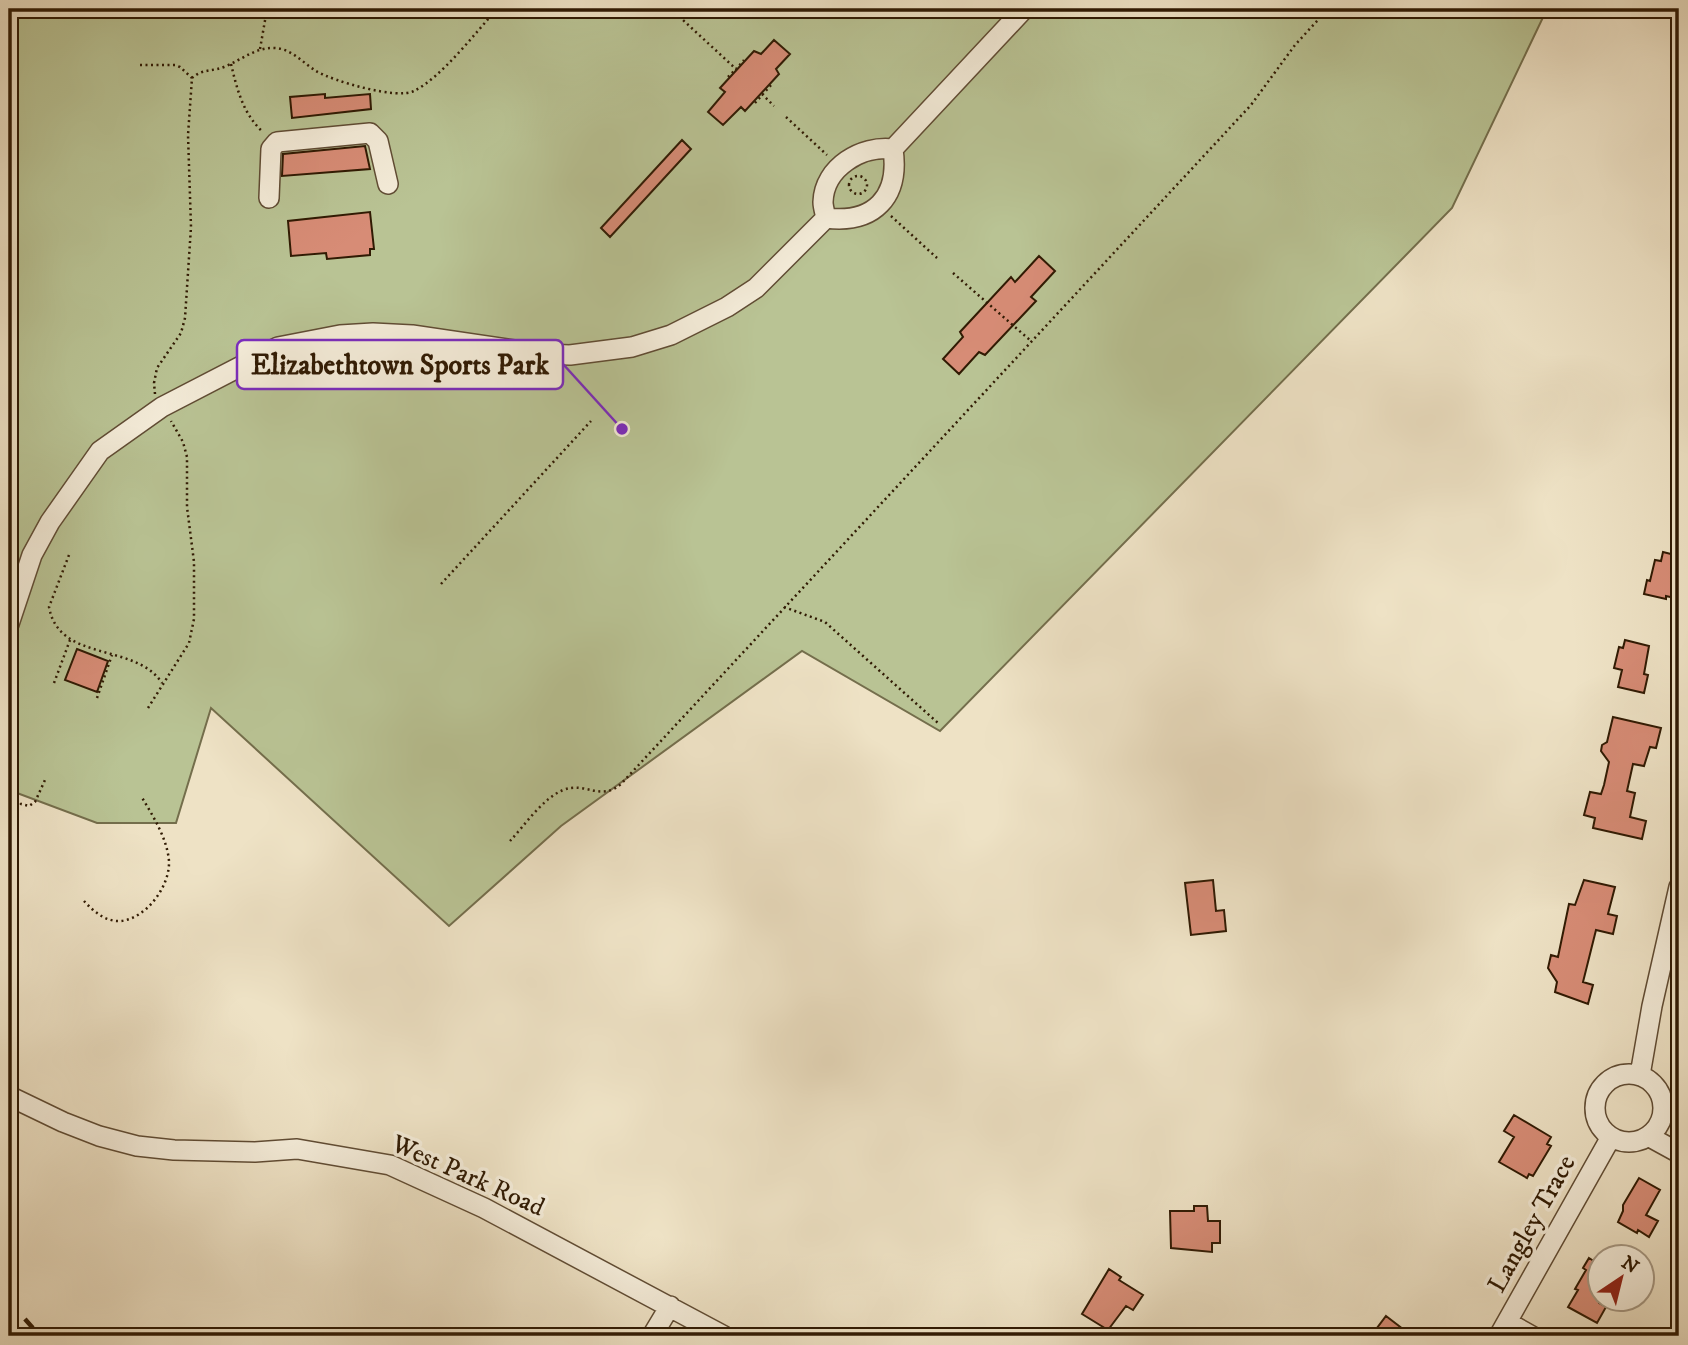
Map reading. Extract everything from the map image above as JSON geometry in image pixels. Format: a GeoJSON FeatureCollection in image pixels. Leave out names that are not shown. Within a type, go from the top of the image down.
{"type":"FeatureCollection","features":[{"type":"Feature","properties":{"kind":"street"},"geometry":{"type":"LineString","coordinates":[[893,149],[1024,9]]}},
{"type":"Feature","properties":{"kind":"street"},"geometry":{"type":"LineString","coordinates":[[269,198],[271,149],[276,142],[370,133],[378,141],[388,184]]}},
{"type":"Feature","properties":{"kind":"street"},"geometry":{"type":"LineString","coordinates":[[826,218],[823,202],[828,184],[844,162],[867,150],[882,147],[893,149]]}},
{"type":"Feature","properties":{"kind":"street"},"geometry":{"type":"LineString","coordinates":[[826,218],[857,219],[868,215],[880,205],[891,183],[895,162],[893,149]]}},
{"type":"Feature","properties":{"kind":"street"},"geometry":{"type":"LineString","coordinates":[[9,624],[28,565],[50,522],[100,451],[162,407],[278,347],[340,335],[373,333],[412,335],[542,354],[569,355],[632,347],[671,335],[727,307],[756,288],[826,218]]}},
{"type":"Feature","properties":{"kind":"street"},"geometry":{"type":"LineString","coordinates":[[1640,1076],[1652,1006],[1679,887]]}},
{"type":"Feature","properties":{"kind":"street"},"geometry":{"type":"LineString","coordinates":[[1618,1075],[1640,1076],[1657,1088],[1663,1108],[1656,1128],[1648,1136],[1630,1142],[1611,1137],[1603,1130],[1597,1120],[1596,1098],[1608,1080],[1618,1075]]}},
{"type":"Feature","properties":{"kind":"street","name":"West Park Road"},"geometry":{"type":"LineString","coordinates":[[9,1096],[63,1122],[99,1136],[137,1146],[254,1152],[297,1149],[390,1165],[484,1208],[724,1336]]}},
{"type":"Feature","properties":{"kind":"street"},"geometry":{"type":"LineString","coordinates":[[1648,1136],[1679,1153]]}},
{"type":"Feature","properties":{"kind":"street","name":"Langley Trace"},"geometry":{"type":"LineString","coordinates":[[1503,1329],[1611,1137]]}},
{"type":"Feature","properties":{"kind":"street"},"geometry":{"type":"LineString","coordinates":[[652,1336],[670,1306]]}},
{"type":"Feature","properties":{"kind":"street"},"geometry":{"type":"LineString","coordinates":[[1503,1329],[1532,1336]]}},
{"type":"Feature","properties":{"kind":"path"},"geometry":{"type":"LineString","coordinates":[[260,48],[267,9]]}},
{"type":"Feature","properties":{"kind":"path"},"geometry":{"type":"LineString","coordinates":[[192,78],[204,70],[219,69],[231,64],[260,48],[277,48],[289,51],[330,78],[399,95],[411,93],[427,83],[497,9]]}},
{"type":"Feature","properties":{"kind":"path"},"geometry":{"type":"LineString","coordinates":[[671,9],[736,69]]}},
{"type":"Feature","properties":{"kind":"path"},"geometry":{"type":"LineString","coordinates":[[510,841],[550,798],[562,791],[575,787],[603,793],[613,791],[1251,105],[1295,44],[1328,9]]}},
{"type":"Feature","properties":{"kind":"path"},"geometry":{"type":"LineString","coordinates":[[728,77],[744,60]]}},
{"type":"Feature","properties":{"kind":"path"},"geometry":{"type":"LineString","coordinates":[[231,64],[243,105],[251,121],[268,136]]}},
{"type":"Feature","properties":{"kind":"path"},"geometry":{"type":"LineString","coordinates":[[140,65],[175,65],[192,78]]}},
{"type":"Feature","properties":{"kind":"path"},"geometry":{"type":"LineString","coordinates":[[158,400],[154,383],[157,368],[181,333],[186,318],[191,227],[188,135],[192,78]]}},
{"type":"Feature","properties":{"kind":"path"},"geometry":{"type":"LineString","coordinates":[[755,103],[771,85]]}},
{"type":"Feature","properties":{"kind":"path"},"geometry":{"type":"LineString","coordinates":[[762,94],[774,106]]}},
{"type":"Feature","properties":{"kind":"path"},"geometry":{"type":"LineString","coordinates":[[786,117],[836,163]]}},
{"type":"Feature","properties":{"kind":"path"},"geometry":{"type":"LineString","coordinates":[[858,175],[864,177],[868,186],[865,192],[856,194],[849,188],[849,182],[852,177],[858,175]]}},
{"type":"Feature","properties":{"kind":"path"},"geometry":{"type":"LineString","coordinates":[[887,212],[937,258]]}},
{"type":"Feature","properties":{"kind":"path"},"geometry":{"type":"LineString","coordinates":[[953,273],[1031,341]]}},
{"type":"Feature","properties":{"kind":"path"},"geometry":{"type":"LineString","coordinates":[[148,708],[189,643],[194,620],[196,592],[187,507],[187,457],[183,442],[169,418]]}},
{"type":"Feature","properties":{"kind":"path"},"geometry":{"type":"LineString","coordinates":[[441,584],[591,421]]}},
{"type":"Feature","properties":{"kind":"path"},"geometry":{"type":"LineString","coordinates":[[69,555],[49,607],[55,625],[70,640],[150,668],[162,683]]}},
{"type":"Feature","properties":{"kind":"path"},"geometry":{"type":"LineString","coordinates":[[784,607],[825,622],[938,723]]}},
{"type":"Feature","properties":{"kind":"path"},"geometry":{"type":"LineString","coordinates":[[54,682],[70,640]]}},
{"type":"Feature","properties":{"kind":"path"},"geometry":{"type":"LineString","coordinates":[[97,698],[112,655]]}},
{"type":"Feature","properties":{"kind":"path"},"geometry":{"type":"LineString","coordinates":[[9,791],[21,804],[29,806],[35,802],[45,780]]}},
{"type":"Feature","properties":{"kind":"path"},"geometry":{"type":"LineString","coordinates":[[84,901],[94,912],[108,919],[122,921],[140,914],[155,899],[166,881],[169,861],[162,836],[141,796]]}},
{"type":"Feature","properties":{"kind":"green space"},"geometry":{"type":"Polygon","coordinates":[[[9,9],[1547,9],[1452,208],[940,731],[802,651],[561,826],[449,926],[211,708],[176,823],[97,823],[9,790],[9,9]]]}},
{"type":"Feature","properties":{"kind":"building"},"geometry":{"type":"Polygon","coordinates":[[[774,40],[790,54],[776,69],[779,74],[745,111],[741,107],[723,125],[708,112],[725,92],[720,88],[754,51],[761,54],[774,40]]]}},
{"type":"Feature","properties":{"kind":"building"},"geometry":{"type":"Polygon","coordinates":[[[325,94],[325,98],[370,94],[371,109],[292,118],[290,97],[325,94]]]}},
{"type":"Feature","properties":{"kind":"building"},"geometry":{"type":"Polygon","coordinates":[[[682,140],[691,149],[610,237],[601,228],[682,140]]]}},
{"type":"Feature","properties":{"kind":"building"},"geometry":{"type":"Polygon","coordinates":[[[365,146],[370,169],[282,176],[283,154],[365,146]]]}},
{"type":"Feature","properties":{"kind":"building"},"geometry":{"type":"Polygon","coordinates":[[[370,212],[374,249],[370,249],[370,255],[327,259],[326,253],[291,256],[288,221],[370,212]]]}},
{"type":"Feature","properties":{"kind":"building"},"geometry":{"type":"Polygon","coordinates":[[[1039,256],[1055,271],[1031,297],[1036,301],[985,355],[979,352],[959,374],[943,359],[963,337],[960,332],[1011,277],[1015,282],[1039,256]]]}},
{"type":"Feature","properties":{"kind":"building"},"geometry":{"type":"Polygon","coordinates":[[[1663,552],[1679,556],[1679,599],[1644,594],[1655,560],[1661,561],[1663,552]]]}},
{"type":"Feature","properties":{"kind":"building"},"geometry":{"type":"Polygon","coordinates":[[[1625,640],[1649,646],[1644,693],[1618,687],[1622,670],[1614,668],[1619,647],[1623,648],[1625,640]]]}},
{"type":"Feature","properties":{"kind":"building"},"geometry":{"type":"Polygon","coordinates":[[[77,649],[108,661],[97,692],[65,680],[77,649]]]}},
{"type":"Feature","properties":{"kind":"building"},"geometry":{"type":"Polygon","coordinates":[[[1613,717],[1661,728],[1656,748],[1650,747],[1644,766],[1633,764],[1627,791],[1635,793],[1630,817],[1646,821],[1642,839],[1593,828],[1595,818],[1584,815],[1590,792],[1601,794],[1604,785],[1609,762],[1601,751],[1602,745],[1607,742],[1613,717]]]}},
{"type":"Feature","properties":{"kind":"building"},"geometry":{"type":"Polygon","coordinates":[[[1213,880],[1216,911],[1224,910],[1226,931],[1191,935],[1185,883],[1213,880]]]}},
{"type":"Feature","properties":{"kind":"building"},"geometry":{"type":"Polygon","coordinates":[[[1584,880],[1615,887],[1608,914],[1617,916],[1613,934],[1596,930],[1583,982],[1593,985],[1588,1004],[1555,992],[1557,982],[1548,968],[1551,955],[1558,957],[1569,904],[1575,905],[1584,880]]]}},
{"type":"Feature","properties":{"kind":"building"},"geometry":{"type":"Polygon","coordinates":[[[1514,1115],[1551,1137],[1547,1144],[1551,1146],[1533,1176],[1529,1174],[1527,1178],[1499,1162],[1514,1137],[1504,1131],[1514,1115]]]}},
{"type":"Feature","properties":{"kind":"building"},"geometry":{"type":"Polygon","coordinates":[[[1639,1178],[1660,1190],[1646,1215],[1658,1221],[1649,1237],[1618,1222],[1623,1205],[1639,1178]]]}},
{"type":"Feature","properties":{"kind":"building"},"geometry":{"type":"Polygon","coordinates":[[[1194,1206],[1207,1206],[1208,1221],[1220,1221],[1220,1243],[1212,1243],[1212,1252],[1171,1248],[1170,1211],[1194,1211],[1194,1206]]]}},
{"type":"Feature","properties":{"kind":"building"},"geometry":{"type":"Polygon","coordinates":[[[1109,1269],[1121,1277],[1119,1280],[1143,1295],[1133,1310],[1126,1306],[1108,1330],[1082,1314],[1109,1269]]]}},
{"type":"Feature","properties":{"kind":"building"},"geometry":{"type":"Polygon","coordinates":[[[1586,1270],[1586,1314],[1602,1314],[1597,1323],[1568,1307],[1578,1290],[1575,1289],[1586,1270]]]}},
{"type":"Feature","properties":{"kind":"building"},"geometry":{"type":"Polygon","coordinates":[[[1386,1316],[1412,1336],[1371,1336],[1386,1316]]]}},
{"type":"Feature","properties":{"kind":"railway"},"geometry":{"type":"LineString","coordinates":[[9,1301],[40,1336]]}},
{"type":"Feature","properties":{"kind":"place","name":"Elizabethtown Sports Park"},"geometry":{"type":"Point","coordinates":[622,429]}}]}
